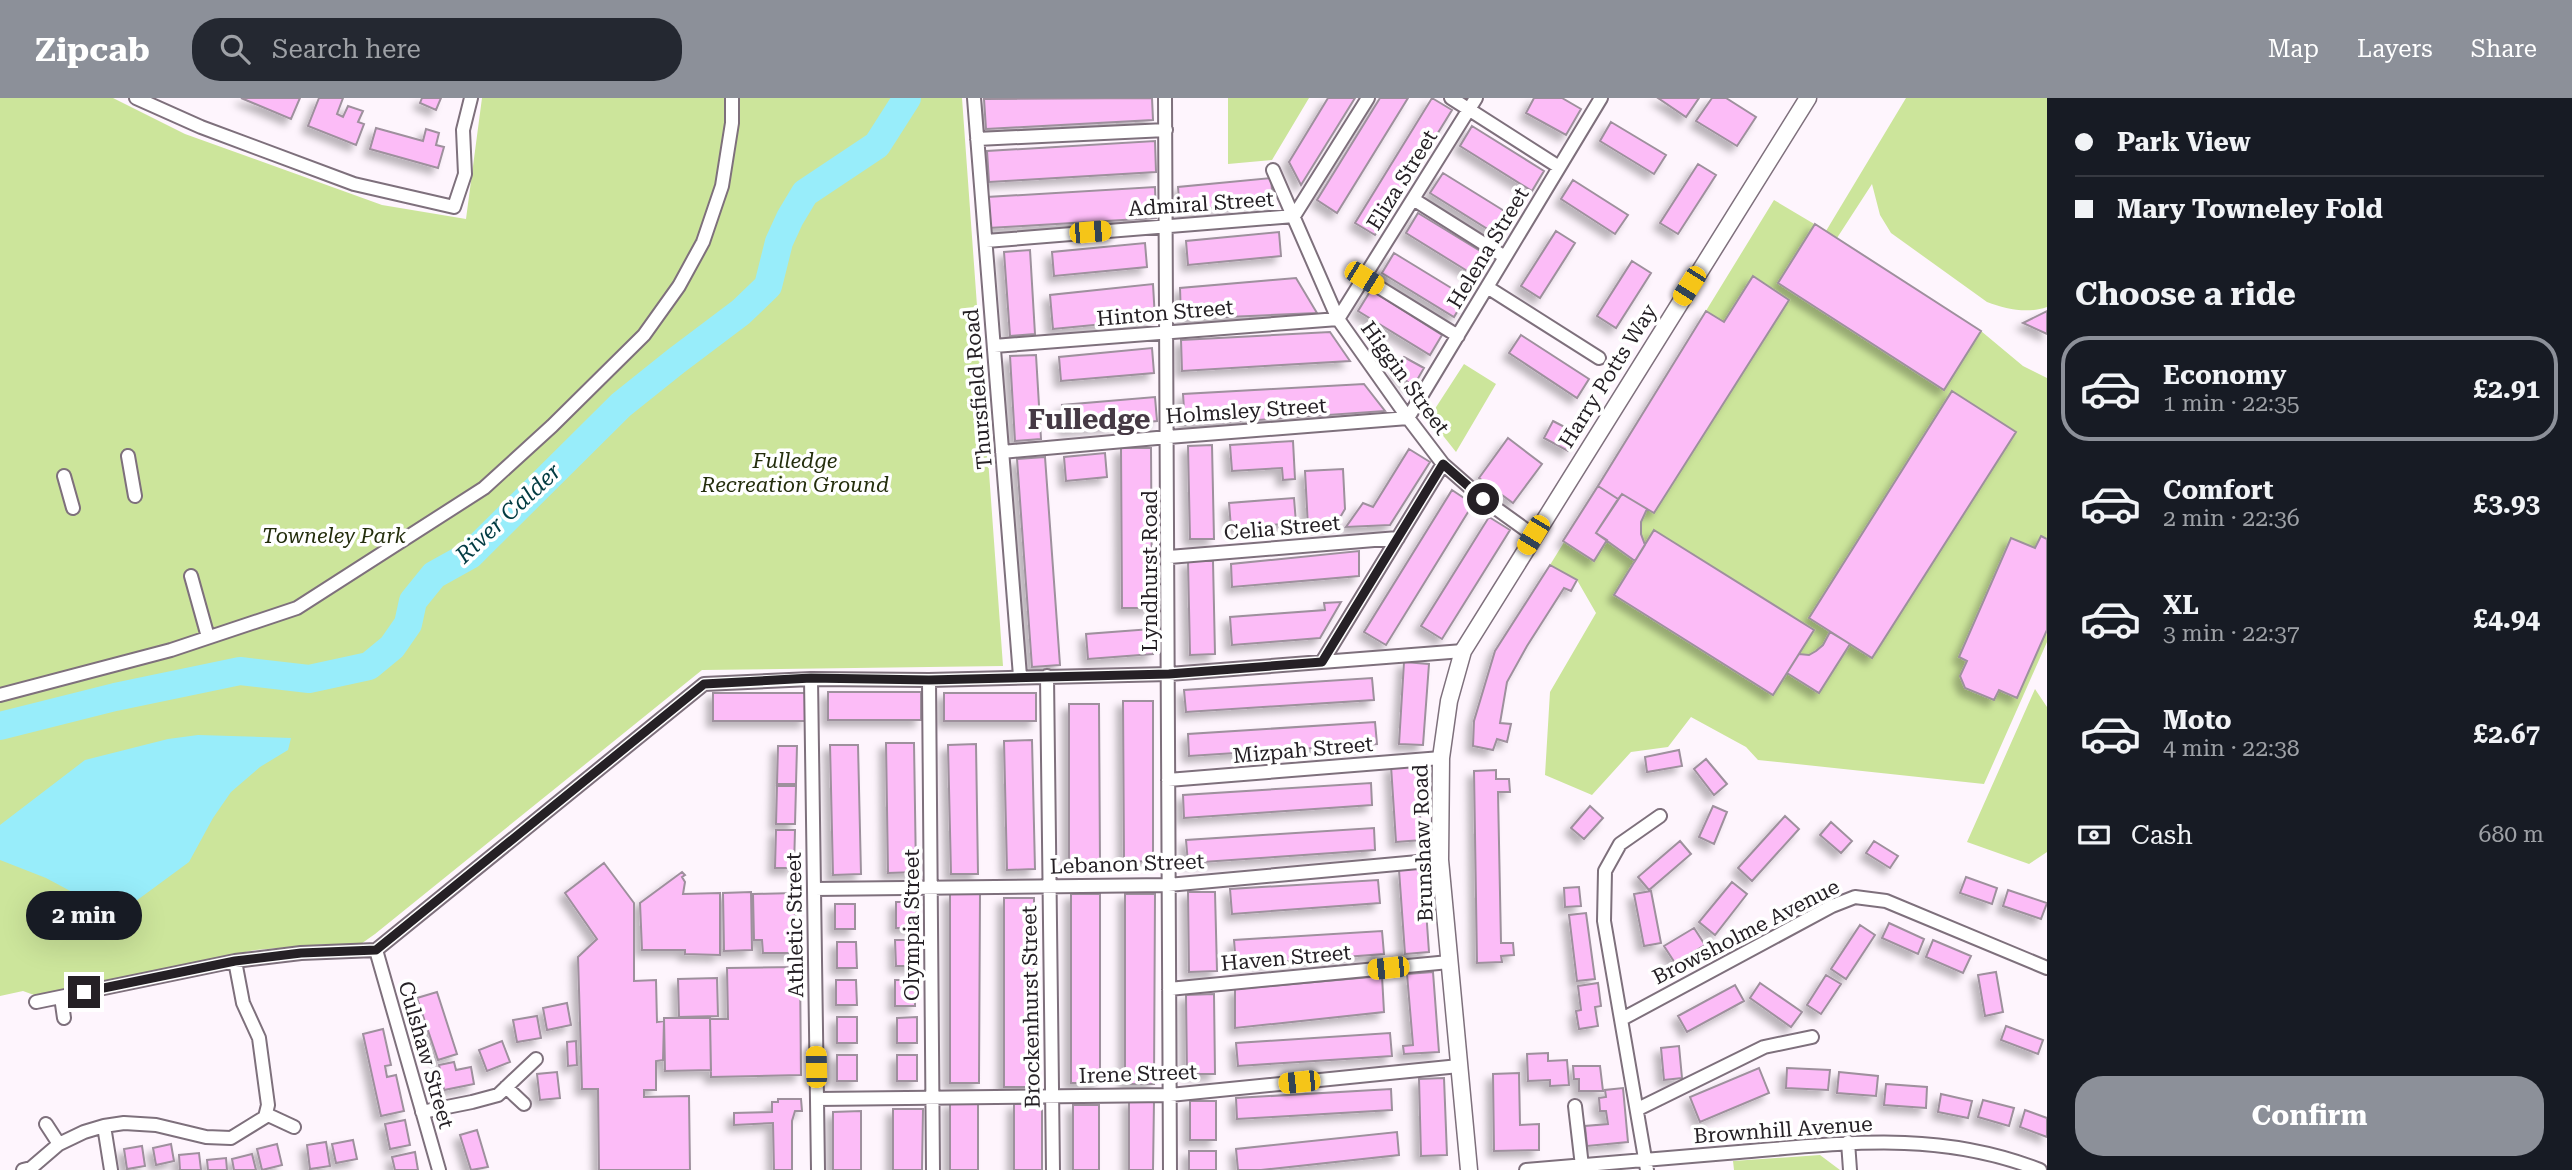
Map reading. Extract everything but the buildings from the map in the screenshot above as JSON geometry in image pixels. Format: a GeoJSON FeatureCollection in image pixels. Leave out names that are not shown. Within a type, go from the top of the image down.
{"type":"FeatureCollection","features":[{"type":"Feature","properties":{"kind":"street"},"geometry":{"type":"LineString","coordinates":[[136,98],[201,127],[354,184],[454,207],[465,174],[463,130],[471,98]]}},
{"type":"Feature","properties":{"kind":"street"},"geometry":{"type":"LineString","coordinates":[[0,695],[171,650],[297,608],[484,488],[552,426],[644,335],[679,286],[703,242],[722,186],[732,123],[732,98]]}},
{"type":"Feature","properties":{"kind":"street","name":"Thursfield Road"},"geometry":{"type":"LineString","coordinates":[[974,98],[1020,676]]}},
{"type":"Feature","properties":{"kind":"street","name":"Lyndhurst Road"},"geometry":{"type":"LineString","coordinates":[[1165,98],[1170,1170]]}},
{"type":"Feature","properties":{"kind":"street"},"geometry":{"type":"LineString","coordinates":[[1294,216],[1368,98]]}},
{"type":"Feature","properties":{"kind":"street"},"geometry":{"type":"LineString","coordinates":[[1451,98],[1472,104],[1559,167]]}},
{"type":"Feature","properties":{"kind":"street","name":"Helena Street"},"geometry":{"type":"LineString","coordinates":[[1408,418],[1601,98]]}},
{"type":"Feature","properties":{"kind":"street","name":"Harry Potts Way"},"geometry":{"type":"LineString","coordinates":[[1533,535],[1808,98]]}},
{"type":"Feature","properties":{"kind":"street","name":"Eliza Street"},"geometry":{"type":"LineString","coordinates":[[1338,318],[1472,104]]}},
{"type":"Feature","properties":{"kind":"street"},"geometry":{"type":"LineString","coordinates":[[977,139],[1166,130]]}},
{"type":"Feature","properties":{"kind":"street","name":"Higgin Street"},"geometry":{"type":"LineString","coordinates":[[1273,170],[1338,318],[1408,418],[1443,464],[1483,499],[1533,535]]}},
{"type":"Feature","properties":{"kind":"street"},"geometry":{"type":"LineString","coordinates":[[1413,199],[1505,257]]}},
{"type":"Feature","properties":{"kind":"street","name":"Admiral Street"},"geometry":{"type":"LineString","coordinates":[[986,241],[1294,216]]}},
{"type":"Feature","properties":{"kind":"street"},"geometry":{"type":"LineString","coordinates":[[1364,278],[1458,336]]}},
{"type":"Feature","properties":{"kind":"street"},"geometry":{"type":"LineString","coordinates":[[1487,287],[1599,358]]}},
{"type":"Feature","properties":{"kind":"street","name":"Hinton Street"},"geometry":{"type":"LineString","coordinates":[[994,346],[1338,318]]}},
{"type":"Feature","properties":{"kind":"street","name":"Holmsley Street"},"geometry":{"type":"LineString","coordinates":[[1002,452],[1408,418]]}},
{"type":"Feature","properties":{"kind":"street"},"geometry":{"type":"LineString","coordinates":[[128,456],[135,496]]}},
{"type":"Feature","properties":{"kind":"street"},"geometry":{"type":"LineString","coordinates":[[1322,662],[1443,464]]}},
{"type":"Feature","properties":{"kind":"street"},"geometry":{"type":"LineString","coordinates":[[64,477],[72,509]]}},
{"type":"Feature","properties":{"kind":"street","name":"Brunshaw Road"},"geometry":{"type":"LineString","coordinates":[[1469,1170],[1440,860],[1441,758],[1449,701],[1463,650],[1533,535]]}},
{"type":"Feature","properties":{"kind":"street","name":"Celia Street"},"geometry":{"type":"LineString","coordinates":[[1169,557],[1398,538]]}},
{"type":"Feature","properties":{"kind":"street"},"geometry":{"type":"LineString","coordinates":[[191,576],[208,637]]}},
{"type":"Feature","properties":{"kind":"street"},"geometry":{"type":"LineString","coordinates":[[36,1002],[235,961],[301,953],[376,950],[704,684],[811,678],[929,680],[1169,674],[1463,650]]}},
{"type":"Feature","properties":{"kind":"street","name":"Brockenhurst Street"},"geometry":{"type":"LineString","coordinates":[[1047,677],[1052,1170]]}},
{"type":"Feature","properties":{"kind":"street","name":"Athletic Street"},"geometry":{"type":"LineString","coordinates":[[811,678],[818,1170]]}},
{"type":"Feature","properties":{"kind":"street","name":"Olympia Street"},"geometry":{"type":"LineString","coordinates":[[929,680],[933,1170]]}},
{"type":"Feature","properties":{"kind":"street","name":"Mizpah Street"},"geometry":{"type":"LineString","coordinates":[[1168,780],[1441,758]]}},
{"type":"Feature","properties":{"kind":"street"},"geometry":{"type":"LineString","coordinates":[[1647,1165],[1604,921],[1605,871],[1620,844],[1660,816]]}},
{"type":"Feature","properties":{"kind":"street","name":"Lebanon Street"},"geometry":{"type":"LineString","coordinates":[[814,889],[1168,885],[1440,860]]}},
{"type":"Feature","properties":{"kind":"street","name":"Browsholme Avenue"},"geometry":{"type":"LineString","coordinates":[[1622,1019],[1832,906],[1856,897],[1886,901],[2047,968]]}},
{"type":"Feature","properties":{"kind":"street","name":"Culshaw Street"},"geometry":{"type":"LineString","coordinates":[[376,950],[439,1170]]}},
{"type":"Feature","properties":{"kind":"street"},"geometry":{"type":"LineString","coordinates":[[27,1169],[59,1144],[104,1126],[124,1123],[156,1125],[206,1138],[231,1138],[265,1117],[268,1105],[259,1038],[243,1003],[235,961]]}},
{"type":"Feature","properties":{"kind":"street","name":"Haven Street"},"geometry":{"type":"LineString","coordinates":[[1169,989],[1449,962]]}},
{"type":"Feature","properties":{"kind":"street"},"geometry":{"type":"LineString","coordinates":[[61,997],[64,1018]]}},
{"type":"Feature","properties":{"kind":"street"},"geometry":{"type":"LineString","coordinates":[[1638,1109],[1763,1047],[1812,1037]]}},
{"type":"Feature","properties":{"kind":"street"},"geometry":{"type":"LineString","coordinates":[[422,1112],[498,1095],[536,1059]]}},
{"type":"Feature","properties":{"kind":"street","name":"Irene Street"},"geometry":{"type":"LineString","coordinates":[[817,1099],[1170,1095],[1459,1066]]}},
{"type":"Feature","properties":{"kind":"street"},"geometry":{"type":"LineString","coordinates":[[506,1087],[524,1104]]}},
{"type":"Feature","properties":{"kind":"street"},"geometry":{"type":"LineString","coordinates":[[1574,1105],[1581,1166]]}},
{"type":"Feature","properties":{"kind":"street"},"geometry":{"type":"LineString","coordinates":[[266,1114],[294,1127]]}},
{"type":"Feature","properties":{"kind":"street"},"geometry":{"type":"LineString","coordinates":[[46,1124],[59,1144]]}},
{"type":"Feature","properties":{"kind":"street"},"geometry":{"type":"LineString","coordinates":[[104,1126],[111,1170]]}},
{"type":"Feature","properties":{"kind":"street","name":"Brownhill Avenue"},"geometry":{"type":"LineString","coordinates":[[1526,1170],[1647,1165],[1848,1142],[1906,1141],[1945,1144],[1978,1151],[2040,1170]]}},
{"type":"Feature","properties":{"kind":"street"},"geometry":{"type":"LineString","coordinates":[[1848,1142],[1850,1170]]}},
{"type":"Feature","properties":{"kind":"green space","name":"Towneley Park"},"geometry":{"type":"Polygon","coordinates":[[[0,98],[113,98],[185,134],[382,205],[466,219],[482,98],[962,98],[1003,666],[702,670],[358,946],[327,944],[255,950],[34,995],[23,991],[0,996],[0,98]]]}},
{"type":"Feature","properties":{"kind":"green space"},"geometry":{"type":"Polygon","coordinates":[[[1228,98],[1309,98],[1272,160],[1228,164],[1228,98]]]}},
{"type":"Feature","properties":{"kind":"green space"},"geometry":{"type":"Polygon","coordinates":[[[1906,98],[2047,98],[2047,307],[2017,310],[1987,302],[1891,233],[1880,215],[1872,184],[1837,238],[1981,331],[2023,366],[2047,378],[2047,642],[1984,784],[1758,760],[1746,747],[1691,717],[1668,747],[1631,752],[1592,795],[1545,775],[1550,692],[1596,613],[1577,580],[1550,565],[1774,200],[1826,231],[1906,98]]]}},
{"type":"Feature","properties":{"kind":"green space"},"geometry":{"type":"Polygon","coordinates":[[[1464,364],[1496,384],[1456,452],[1429,418],[1464,364]]]}},
{"type":"Feature","properties":{"kind":"green space"},"geometry":{"type":"Polygon","coordinates":[[[2035,689],[2047,707],[2047,852],[2029,864],[1967,842],[2035,689]]]}},
{"type":"Feature","properties":{"kind":"green space"},"geometry":{"type":"Polygon","coordinates":[[[1820,1155],[1840,1170],[1734,1170],[1733,1161],[1820,1155]]]}},
{"type":"Feature","properties":{"kind":"water"},"geometry":{"type":"Polygon","coordinates":[[[198,735],[291,738],[288,750],[260,767],[231,792],[189,862],[136,901],[117,905],[89,901],[46,878],[0,860],[0,825],[85,760],[168,739],[198,735]]]}},
{"type":"Feature","properties":{"kind":"waterway","name":"River Calder"},"geometry":{"type":"LineString","coordinates":[[0,726],[115,697],[240,671],[309,679],[369,666],[392,647],[408,624],[413,601],[434,575],[470,555],[621,405],[741,312],[768,286],[779,242],[805,193],[877,145],[907,98]]}},
{"type":"Feature","properties":{"kind":"district","name":"Fulledge"},"geometry":{"type":"Point","coordinates":[1089,419]}},
{"type":"Feature","properties":{"kind":"route"},"geometry":{"type":"LineString","coordinates":[[84,992],[235,961],[301,953],[376,950],[704,684],[811,678],[929,680],[1169,674],[1322,662],[1443,464],[1483,499]]}},
{"type":"Feature","properties":{"kind":"park label","name":"Fulledge Recreation Ground"},"geometry":{"type":"Point","coordinates":[795,473]}}]}
